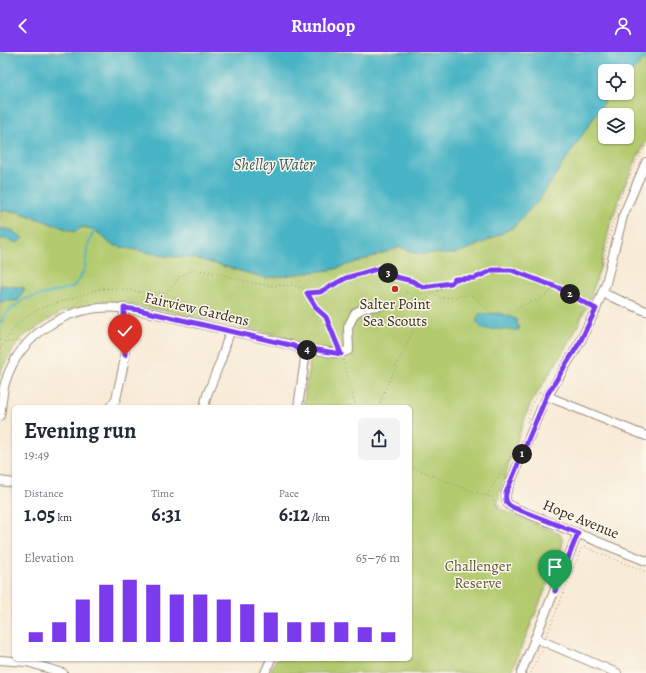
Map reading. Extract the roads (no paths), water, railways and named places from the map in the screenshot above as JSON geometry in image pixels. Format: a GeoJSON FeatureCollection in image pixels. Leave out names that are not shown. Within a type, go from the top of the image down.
{"type":"FeatureCollection","features":[{"type":"Feature","properties":{"kind":"street"},"geometry":{"type":"LineString","coordinates":[[646,162],[623,216],[602,293],[596,309],[580,342],[543,394],[646,436]]}},
{"type":"Feature","properties":{"kind":"street"},"geometry":{"type":"LineString","coordinates":[[602,293],[646,311]]}},
{"type":"Feature","properties":{"kind":"street"},"geometry":{"type":"LineString","coordinates":[[298,405],[305,361],[303,353],[308,349],[345,352],[348,327],[355,313],[366,307],[380,306]]}},
{"type":"Feature","properties":{"kind":"street","name":"Fairview Gardens"},"geometry":{"type":"LineString","coordinates":[[0,416],[5,382],[15,362],[27,344],[47,326],[62,317],[75,313],[104,308],[139,310],[294,346],[303,353]]}},
{"type":"Feature","properties":{"kind":"street"},"geometry":{"type":"LineString","coordinates":[[112,405],[116,399],[124,363],[124,308]]}},
{"type":"Feature","properties":{"kind":"street"},"geometry":{"type":"LineString","coordinates":[[204,405],[230,331]]}},
{"type":"Feature","properties":{"kind":"street","name":"Hope Avenue"},"geometry":{"type":"LineString","coordinates":[[543,394],[506,493],[507,506],[646,561]]}},
{"type":"Feature","properties":{"kind":"street"},"geometry":{"type":"LineString","coordinates":[[0,481],[12,483]]}},
{"type":"Feature","properties":{"kind":"street"},"geometry":{"type":"LineString","coordinates":[[521,673],[578,533]]}},
{"type":"Feature","properties":{"kind":"street"},"geometry":{"type":"LineString","coordinates":[[536,638],[617,673]]}},
{"type":"Feature","properties":{"kind":"street"},"geometry":{"type":"LineString","coordinates":[[0,660],[12,661]]}},
{"type":"Feature","properties":{"kind":"street"},"geometry":{"type":"LineString","coordinates":[[14,661],[27,662],[63,673]]}},
{"type":"Feature","properties":{"kind":"street"},"geometry":{"type":"LineString","coordinates":[[265,673],[270,661]]}},
{"type":"Feature","properties":{"kind":"water","name":"Shelley Water"},"geometry":{"type":"Polygon","coordinates":[[[0,52],[646,52],[646,58],[634,70],[634,64],[598,64],[598,100],[606,100],[600,108],[598,108],[598,112],[539,200],[513,227],[485,242],[454,254],[415,253],[401,247],[335,269],[266,278],[194,258],[165,256],[112,245],[94,229],[82,227],[75,232],[19,212],[0,210],[0,52]]]}},
{"type":"Feature","properties":{"kind":"water"},"geometry":{"type":"Polygon","coordinates":[[[0,228],[11,230],[23,238],[18,243],[0,238],[0,228]]]}},
{"type":"Feature","properties":{"kind":"water"},"geometry":{"type":"Polygon","coordinates":[[[0,285],[25,288],[18,301],[5,301],[0,303],[0,285]]]}},
{"type":"Feature","properties":{"kind":"water"},"geometry":{"type":"Polygon","coordinates":[[[500,313],[516,319],[519,330],[483,329],[476,322],[479,314],[500,313]]]}},
{"type":"Feature","properties":{"kind":"waterway"},"geometry":{"type":"LineString","coordinates":[[0,324],[6,313],[25,299],[73,287],[85,268],[87,249],[94,229]]}},
{"type":"Feature","properties":{"kind":"place","name":"Salter Point Sea Scouts"},"geometry":{"type":"Point","coordinates":[395,289]}},
{"type":"Feature","properties":{"kind":"park label","name":"Challenger Reserve"},"geometry":{"type":"Point","coordinates":[478,574]}}]}
